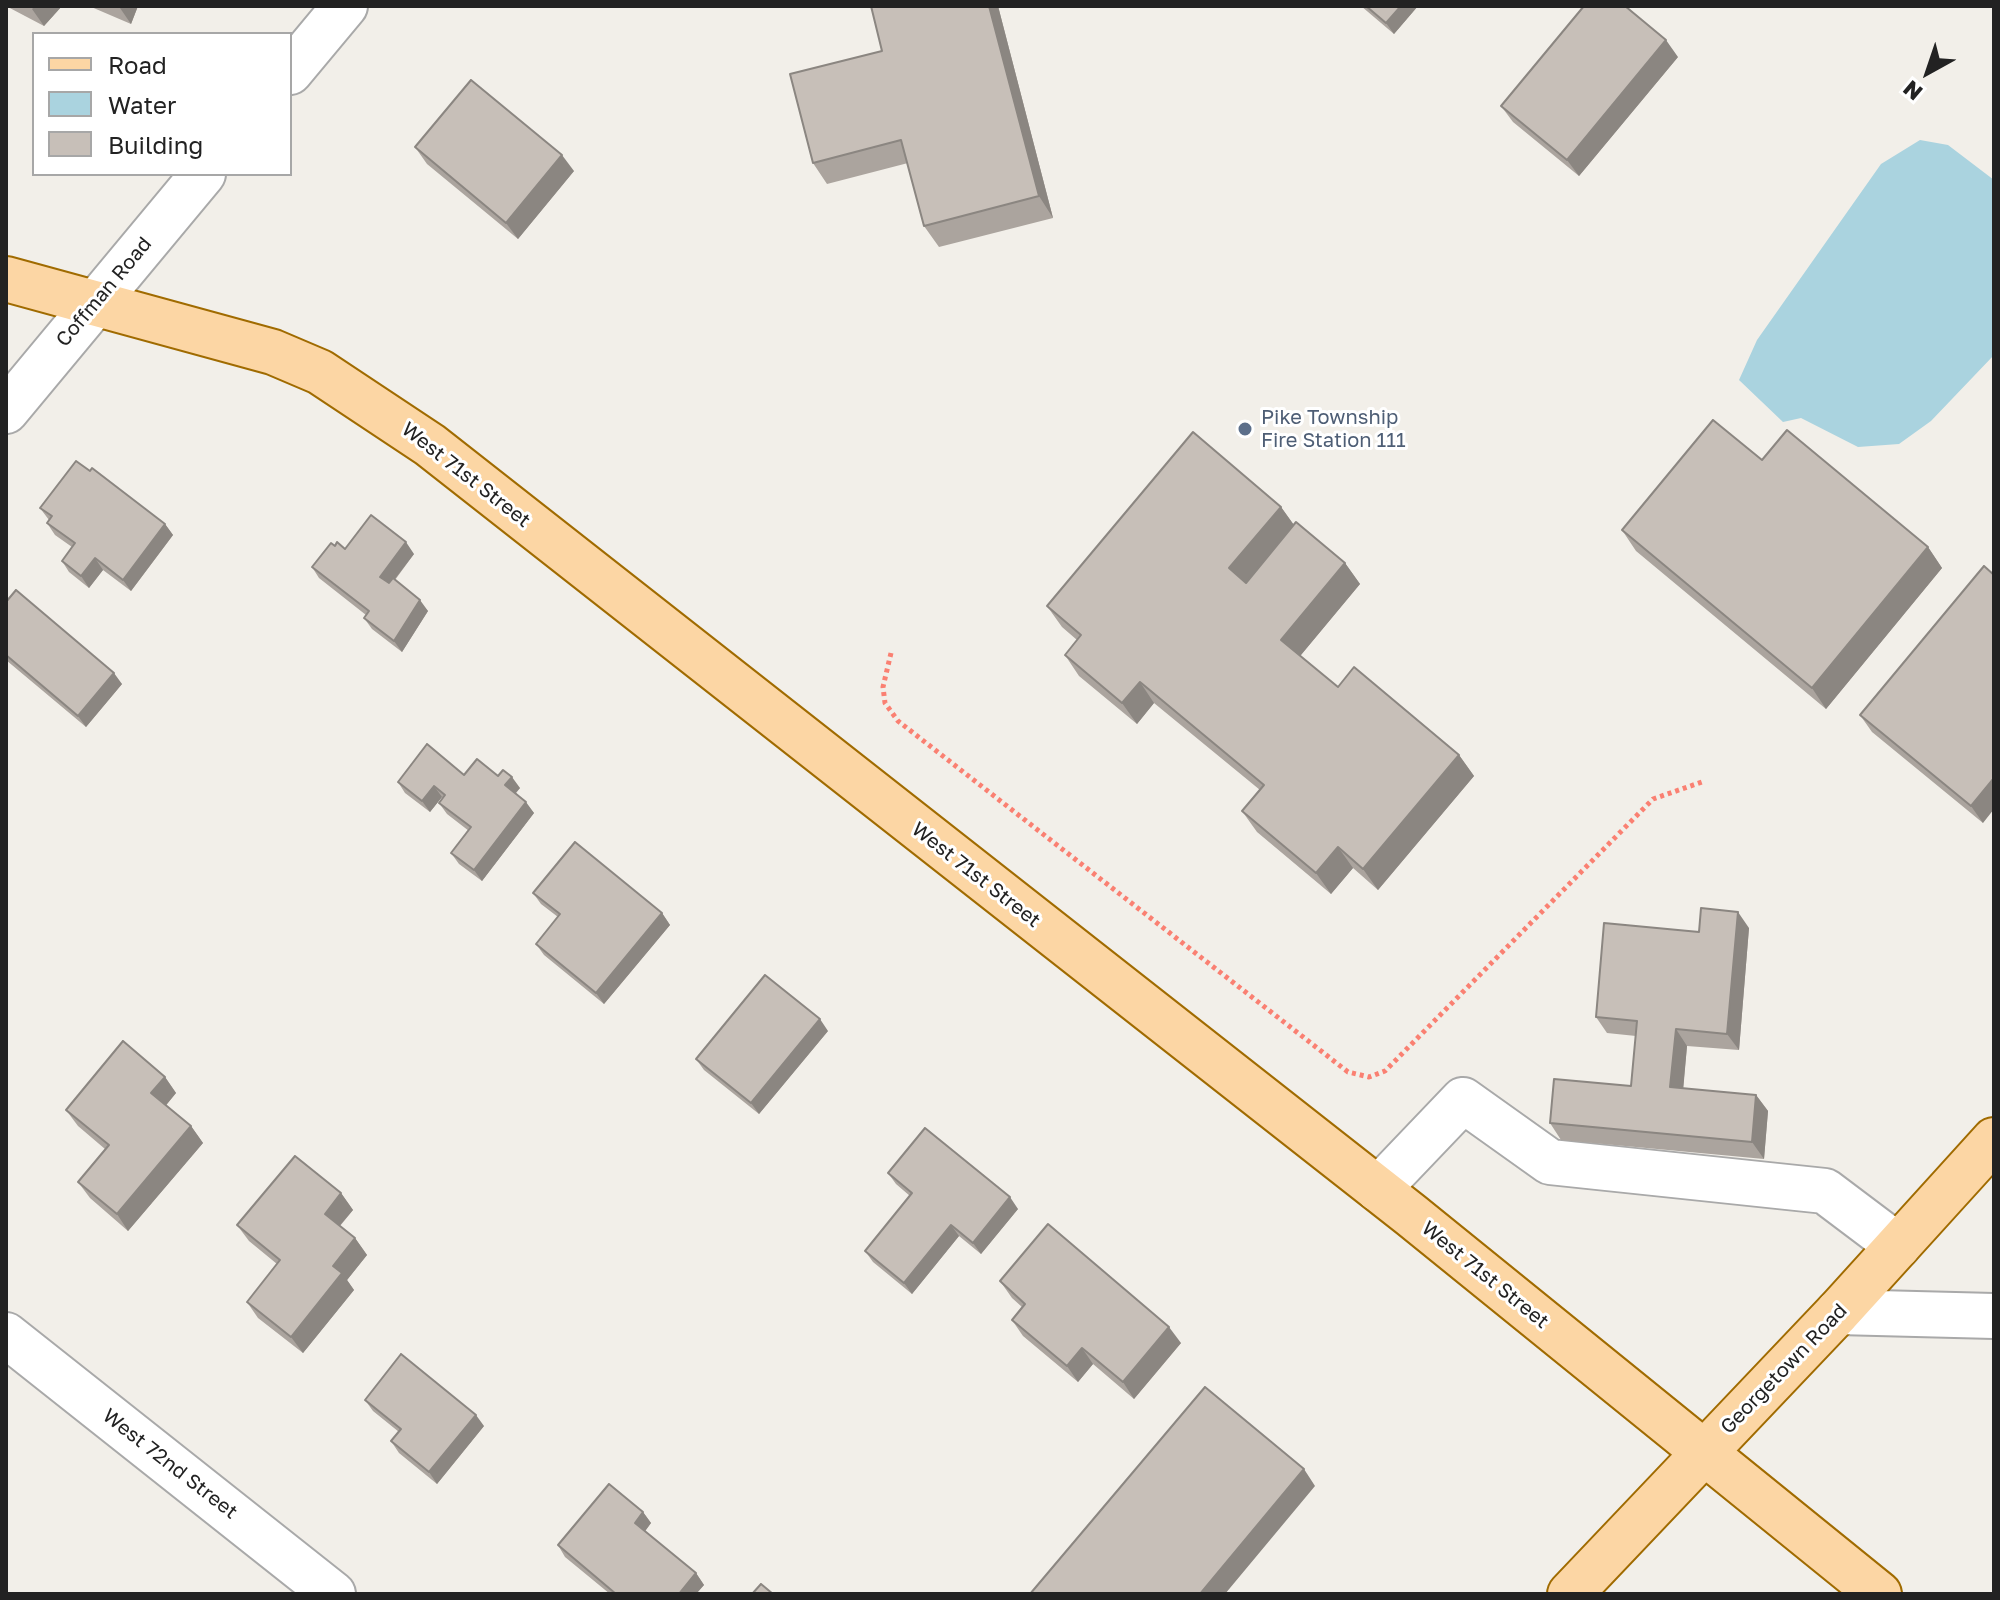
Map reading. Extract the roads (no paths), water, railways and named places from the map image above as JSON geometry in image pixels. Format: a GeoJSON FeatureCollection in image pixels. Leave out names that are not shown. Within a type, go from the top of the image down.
{"type":"FeatureCollection","features":[{"type":"Feature","properties":{"kind":"main road","name":"West 71st Street"},"geometry":{"type":"LineString","coordinates":[[6,279],[273,352],[320,372],[393,419],[465,470],[1378,1189],[1879,1594]]}},
{"type":"Feature","properties":{"kind":"main road","name":"Georgetown Road"},"geometry":{"type":"LineString","coordinates":[[1570,1594],[1838,1312],[1994,1140]]}},
{"type":"Feature","properties":{"kind":"street"},"geometry":{"type":"LineString","coordinates":[[292,70],[345,6]]}},
{"type":"Feature","properties":{"kind":"street","name":"Coffman Road"},"geometry":{"type":"LineString","coordinates":[[6,411],[201,176]]}},
{"type":"Feature","properties":{"kind":"street"},"geometry":{"type":"LineString","coordinates":[[1378,1189],[1463,1100],[1550,1162],[1825,1191],[1898,1246]]}},
{"type":"Feature","properties":{"kind":"street"},"geometry":{"type":"LineString","coordinates":[[1838,1312],[1994,1316]]}},
{"type":"Feature","properties":{"kind":"street","name":"West 72nd Street"},"geometry":{"type":"LineString","coordinates":[[6,1335],[333,1594]]}},
{"type":"Feature","properties":{"kind":"water"},"geometry":{"type":"Polygon","coordinates":[[[1920,140],[1948,145],[1994,180],[1994,355],[1931,421],[1899,444],[1858,447],[1801,418],[1783,422],[1739,380],[1757,340],[1881,164],[1920,140]]]}},
{"type":"Feature","properties":{"kind":"place","name":"Pike Township Fire Station 111"},"geometry":{"type":"Point","coordinates":[1245,429]}}]}
